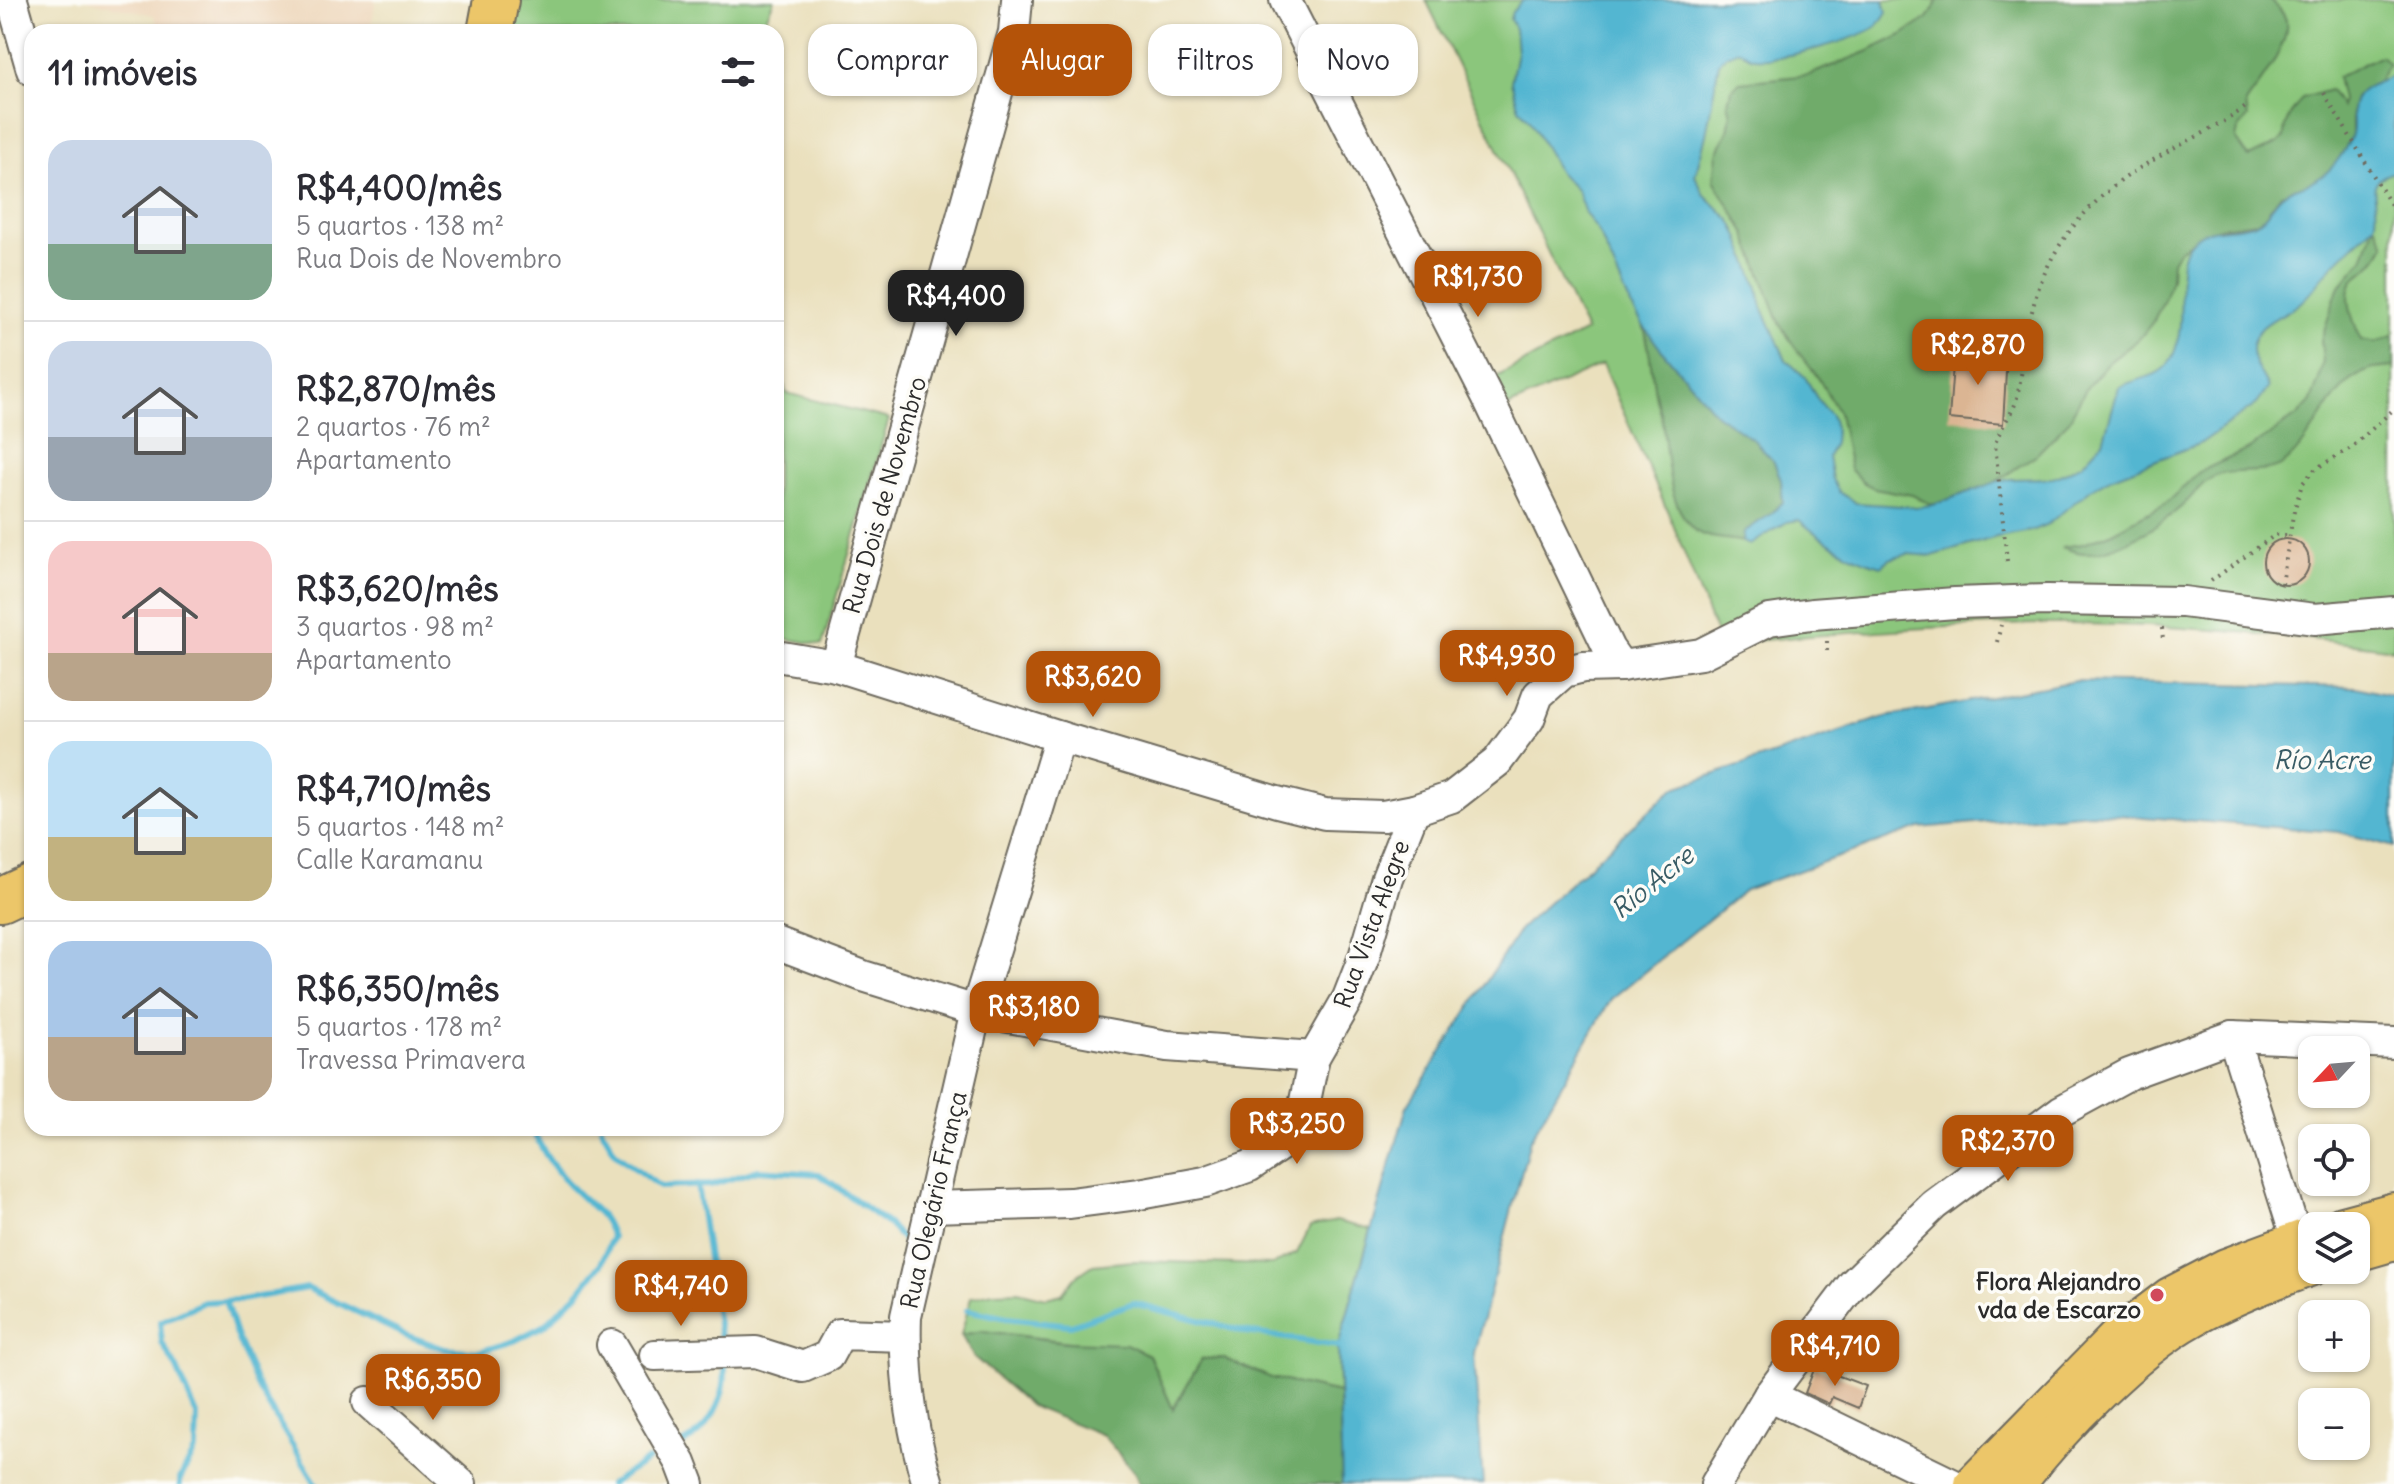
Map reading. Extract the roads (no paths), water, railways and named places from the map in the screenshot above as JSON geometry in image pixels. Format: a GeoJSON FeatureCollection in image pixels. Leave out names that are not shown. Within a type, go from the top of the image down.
{"type":"FeatureCollection","features":[{"type":"Feature","properties":{"kind":"highway"},"geometry":{"type":"LineString","coordinates":[[492,24],[496,0]]}},
{"type":"Feature","properties":{"kind":"highway"},"geometry":{"type":"LineString","coordinates":[[0,901],[24,890]]}},
{"type":"Feature","properties":{"kind":"main road"},"geometry":{"type":"LineString","coordinates":[[2370,1218],[2394,1212]]}},
{"type":"Feature","properties":{"kind":"main road"},"geometry":{"type":"LineString","coordinates":[[2370,1248],[2394,1241]]}},
{"type":"Feature","properties":{"kind":"main road"},"geometry":{"type":"LineString","coordinates":[[1974,1484],[2119,1336],[2170,1297],[2226,1268],[2298,1249]]}},
{"type":"Feature","properties":{"kind":"main road"},"geometry":{"type":"LineString","coordinates":[[2016,1484],[2041,1451],[2145,1352],[2192,1317],[2268,1281],[2298,1255]]}},
{"type":"Feature","properties":{"kind":"street","name":"Rua Dois de Novembro"},"geometry":{"type":"LineString","coordinates":[[836,666],[1014,32],[1017,0]]}},
{"type":"Feature","properties":{"kind":"street"},"geometry":{"type":"LineString","coordinates":[[1285,0],[1487,396],[1609,649],[1621,666]]}},
{"type":"Feature","properties":{"kind":"street"},"geometry":{"type":"LineString","coordinates":[[13,8],[24,44]]}},
{"type":"Feature","properties":{"kind":"street"},"geometry":{"type":"LineString","coordinates":[[784,657],[836,666],[1060,737],[1325,814],[1383,816],[1414,810],[1452,797],[1497,762],[1529,719],[1538,695],[1564,672],[1583,667],[1621,666],[1701,654],[1769,620],[1955,603],[2047,600],[2183,602],[2315,619],[2394,612]]}},
{"type":"Feature","properties":{"kind":"street","name":"Rua Olegário França"},"geometry":{"type":"LineString","coordinates":[[928,1484],[904,1361],[906,1316],[976,1011],[1060,737]]}},
{"type":"Feature","properties":{"kind":"street","name":"Rua Vista Alegre"},"geometry":{"type":"LineString","coordinates":[[930,1207],[1070,1203],[1205,1182],[1250,1166],[1282,1144],[1304,1106],[1314,1057],[1348,998],[1364,957],[1387,878],[1414,810]]}},
{"type":"Feature","properties":{"kind":"street"},"geometry":{"type":"LineString","coordinates":[[784,946],[863,976],[976,1011],[1167,1046],[1314,1057]]}},
{"type":"Feature","properties":{"kind":"street"},"geometry":{"type":"LineString","coordinates":[[2233,1036],[2298,1221]]}},
{"type":"Feature","properties":{"kind":"street"},"geometry":{"type":"LineString","coordinates":[[1716,1484],[1769,1395],[1852,1285],[1934,1205],[2075,1103],[2129,1074],[2233,1036],[2394,1043]]}},
{"type":"Feature","properties":{"kind":"street"},"geometry":{"type":"LineString","coordinates":[[655,1355],[756,1352],[803,1367],[828,1356],[840,1334],[905,1336]]}},
{"type":"Feature","properties":{"kind":"street"},"geometry":{"type":"LineString","coordinates":[[612,1345],[681,1463],[689,1484]]}},
{"type":"Feature","properties":{"kind":"street"},"geometry":{"type":"LineString","coordinates":[[1769,1395],[1952,1484]]}},
{"type":"Feature","properties":{"kind":"street"},"geometry":{"type":"LineString","coordinates":[[368,1402],[461,1484]]}},
{"type":"Feature","properties":{"kind":"water"},"geometry":{"type":"Polygon","coordinates":[[[1523,0],[1884,0],[1887,12],[1879,24],[1852,38],[1782,56],[1755,58],[1739,50],[1726,55],[1719,62],[1695,176],[1704,194],[1731,221],[1738,234],[1762,307],[1786,360],[1805,377],[1832,417],[1834,443],[1828,457],[1832,479],[1839,492],[1856,503],[1916,507],[1933,505],[2010,479],[2053,478],[2082,464],[2103,441],[2119,387],[2164,369],[2175,350],[2179,335],[2181,269],[2188,245],[2202,233],[2211,230],[2255,223],[2285,193],[2321,177],[2337,161],[2353,132],[2353,106],[2357,96],[2369,86],[2394,76],[2394,172],[2377,181],[2374,193],[2375,224],[2305,299],[2269,322],[2258,333],[2252,353],[2268,388],[2257,404],[2201,443],[2110,478],[2091,489],[2048,524],[1932,556],[1908,554],[1890,559],[1881,566],[1837,548],[1799,520],[1787,522],[1750,545],[1743,542],[1744,532],[1783,502],[1781,480],[1774,462],[1755,441],[1716,414],[1643,325],[1631,306],[1598,231],[1585,213],[1577,191],[1559,172],[1530,121],[1519,108],[1511,82],[1517,52],[1515,29],[1510,19],[1523,0]]]}},
{"type":"Feature","properties":{"kind":"water","name":"Río Acre"},"geometry":{"type":"Polygon","coordinates":[[[2075,681],[2356,687],[2394,696],[2394,847],[2339,832],[2091,813],[1919,828],[1745,890],[1611,999],[1530,1140],[1474,1353],[1483,1484],[1342,1484],[1338,1346],[1407,1106],[1520,929],[1674,788],[1881,718],[2075,681]]]}},
{"type":"Feature","properties":{"kind":"waterway"},"geometry":{"type":"LineString","coordinates":[[180,1484],[196,1449],[197,1415],[162,1343],[160,1322],[204,1302],[241,1300],[307,1288],[403,1334],[445,1349],[478,1352],[514,1341],[545,1325],[579,1292],[601,1264],[612,1237],[601,1216],[557,1170],[536,1136]]}},
{"type":"Feature","properties":{"kind":"waterway"},"geometry":{"type":"LineString","coordinates":[[606,1136],[616,1154],[660,1187],[711,1185],[758,1170],[819,1174],[888,1224],[906,1243]]}},
{"type":"Feature","properties":{"kind":"waterway"},"geometry":{"type":"LineString","coordinates":[[697,1185],[721,1344]]}},
{"type":"Feature","properties":{"kind":"waterway"},"geometry":{"type":"LineString","coordinates":[[225,1301],[259,1390],[316,1484]]}},
{"type":"Feature","properties":{"kind":"waterway"},"geometry":{"type":"LineString","coordinates":[[967,1310],[1071,1325],[1133,1303],[1246,1332],[1345,1347]]}},
{"type":"Feature","properties":{"kind":"waterway"},"geometry":{"type":"LineString","coordinates":[[680,1445],[700,1431],[715,1411],[723,1387],[724,1363]]}},
{"type":"Feature","properties":{"kind":"waterway"},"geometry":{"type":"LineString","coordinates":[[610,1484],[648,1460]]}},
{"type":"Feature","properties":{"kind":"place","name":"Flora Alejandro vda de Escarzo"},"geometry":{"type":"Point","coordinates":[2157,1295]}}]}
